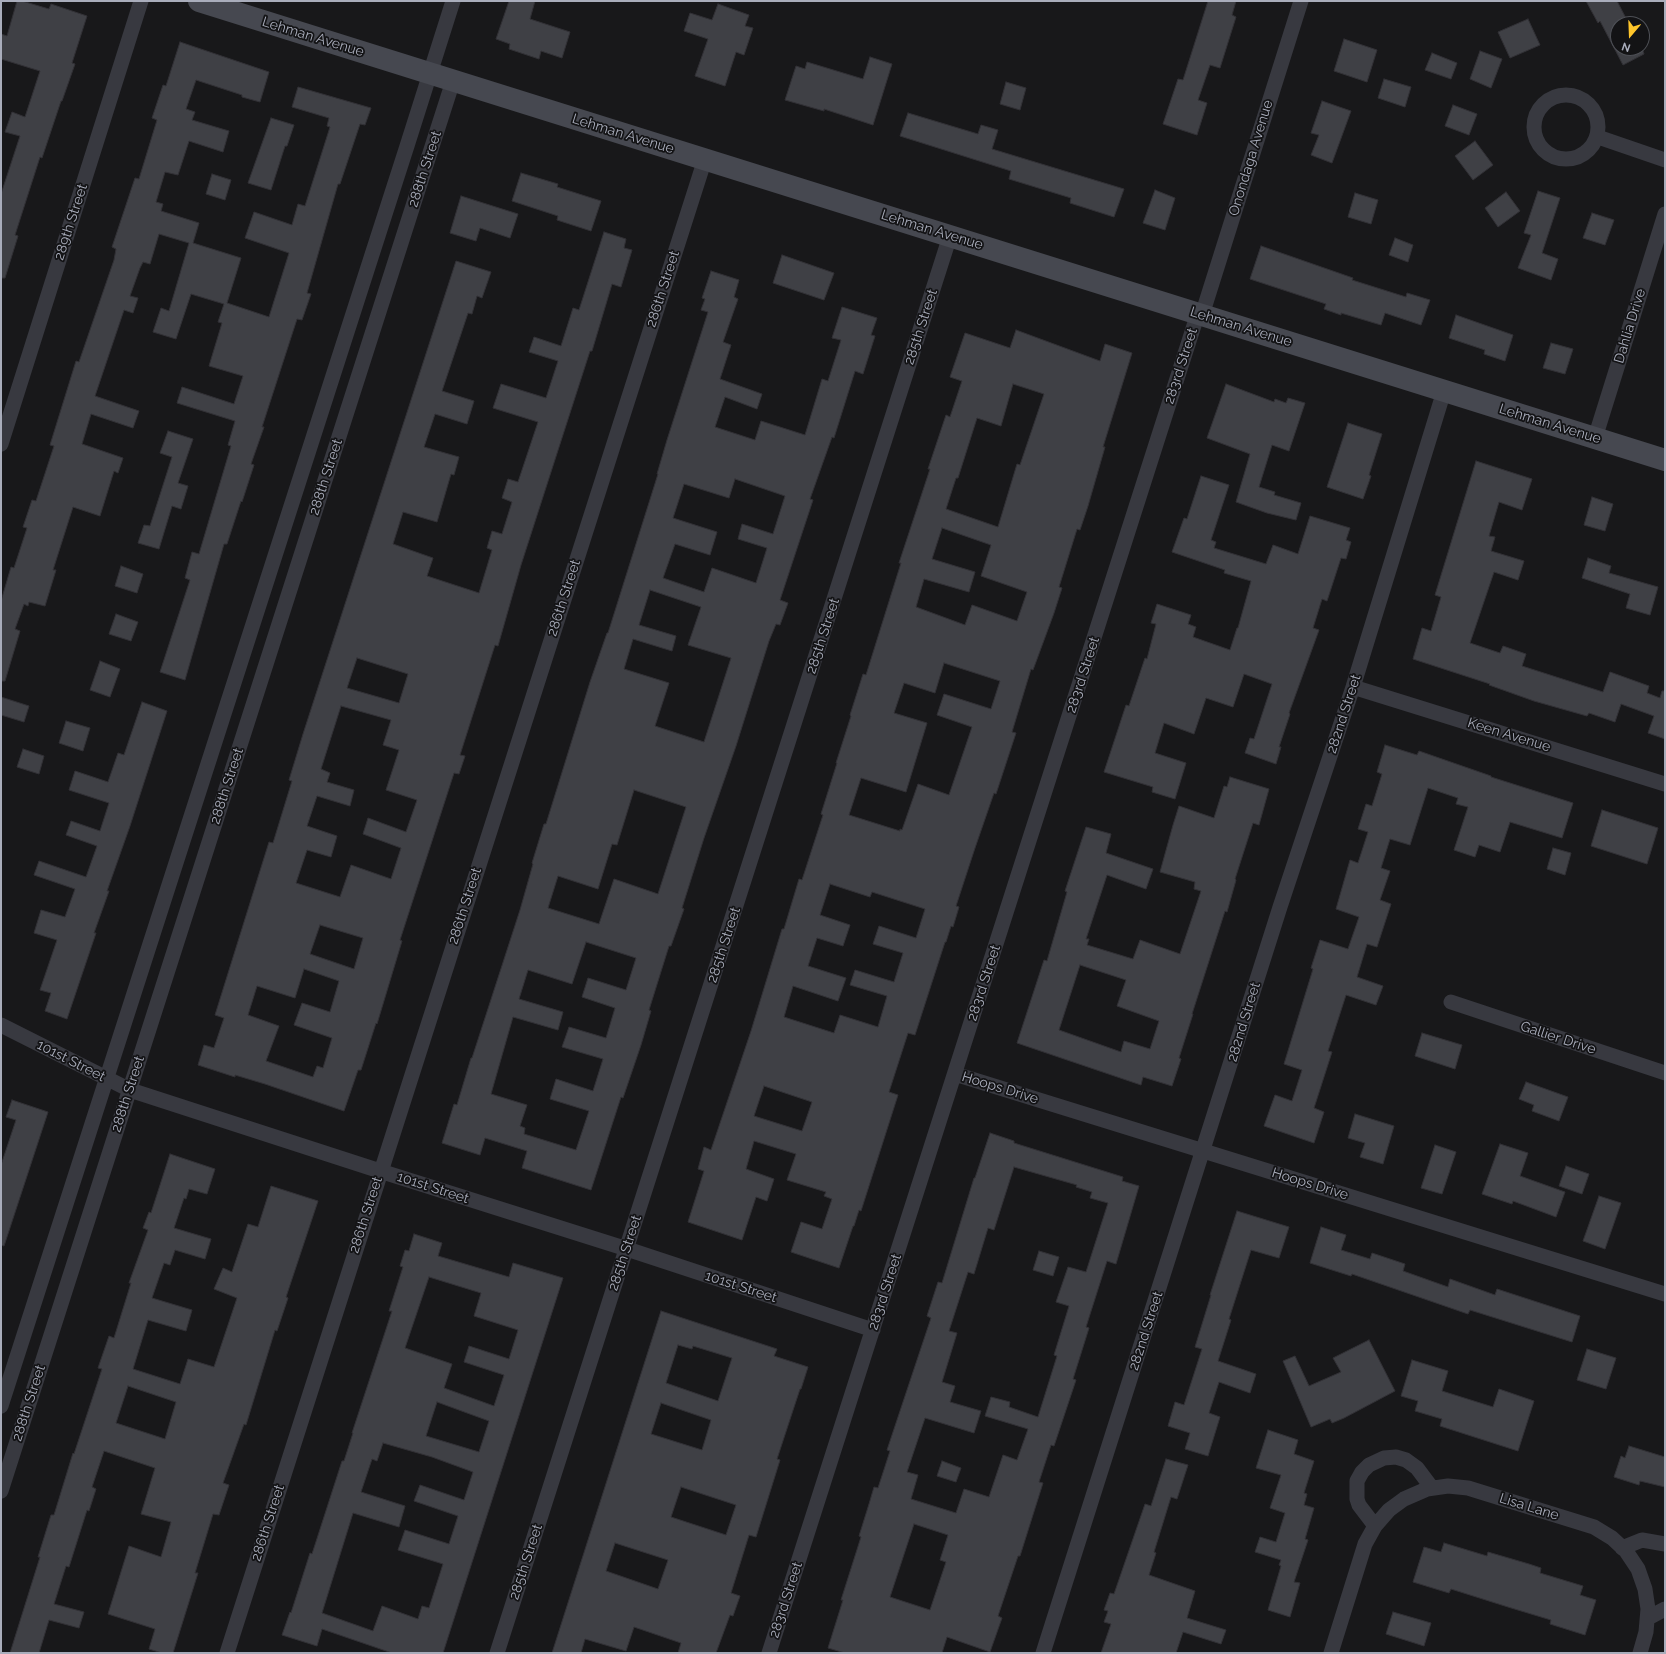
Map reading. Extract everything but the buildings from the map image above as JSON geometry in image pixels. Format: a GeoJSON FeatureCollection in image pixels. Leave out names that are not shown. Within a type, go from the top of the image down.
{"type":"FeatureCollection","features":[{"type":"Feature","properties":{"kind":"street","name":"289th Street"},"geometry":{"type":"LineString","coordinates":[[1,444],[141,1]]}},
{"type":"Feature","properties":{"kind":"street","name":"Lehman Avenue"},"geometry":{"type":"LineString","coordinates":[[199,1],[1665,460]]}},
{"type":"Feature","properties":{"kind":"street","name":"288th Street"},"geometry":{"type":"LineString","coordinates":[[1,1406],[453,1]]}},
{"type":"Feature","properties":{"kind":"street","name":"Onondaga Avenue"},"geometry":{"type":"LineString","coordinates":[[1200,314],[1301,1]]}},
{"type":"Feature","properties":{"kind":"street","name":"288th Street"},"geometry":{"type":"LineString","coordinates":[[1,1491],[453,81]]}},
{"type":"Feature","properties":{"kind":"street"},"geometry":{"type":"LineString","coordinates":[[1563,95],[1574,96],[1585,101],[1595,111],[1599,124],[1598,137],[1591,148],[1582,156],[1574,159],[1558,158],[1544,151],[1536,139],[1534,127],[1536,116],[1542,106],[1551,99],[1563,95]]}},
{"type":"Feature","properties":{"kind":"street"},"geometry":{"type":"LineString","coordinates":[[1598,137],[1665,160]]}},
{"type":"Feature","properties":{"kind":"street","name":"286th Street"},"geometry":{"type":"LineString","coordinates":[[227,1653],[705,159]]}},
{"type":"Feature","properties":{"kind":"street","name":"Dahlia Drive"},"geometry":{"type":"LineString","coordinates":[[1595,438],[1665,214]]}},
{"type":"Feature","properties":{"kind":"street","name":"285th Street"},"geometry":{"type":"LineString","coordinates":[[497,1653],[950,236]]}},
{"type":"Feature","properties":{"kind":"street","name":"283rd Street"},"geometry":{"type":"LineString","coordinates":[[769,1653],[1200,314]]}},
{"type":"Feature","properties":{"kind":"street","name":"282nd Street"},"geometry":{"type":"LineString","coordinates":[[1043,1653],[1204,1151],[1280,907],[1353,687],[1444,391]]}},
{"type":"Feature","properties":{"kind":"street","name":"Keen Avenue"},"geometry":{"type":"LineString","coordinates":[[1353,687],[1665,784]]}},
{"type":"Feature","properties":{"kind":"street"},"geometry":{"type":"LineString","coordinates":[[215,742],[238,750]]}},
{"type":"Feature","properties":{"kind":"street","name":"Gallier Drive"},"geometry":{"type":"LineString","coordinates":[[1451,1002],[1665,1073]]}},
{"type":"Feature","properties":{"kind":"street","name":"101st Street"},"geometry":{"type":"LineString","coordinates":[[1,1025],[130,1090],[627,1249],[873,1330]]}},
{"type":"Feature","properties":{"kind":"street","name":"Hoops Drive"},"geometry":{"type":"LineString","coordinates":[[955,1074],[1665,1294]]}},
{"type":"Feature","properties":{"kind":"street"},"geometry":{"type":"LineString","coordinates":[[38,1291],[62,1299]]}},
{"type":"Feature","properties":{"kind":"street"},"geometry":{"type":"LineString","coordinates":[[1375,1526],[1359,1506],[1357,1499],[1357,1482],[1362,1472],[1369,1465],[1384,1458],[1396,1457],[1406,1460],[1417,1468],[1432,1488]]}},
{"type":"Feature","properties":{"kind":"street","name":"Lisa Lane"},"geometry":{"type":"LineString","coordinates":[[1331,1653],[1365,1544],[1375,1526],[1389,1510],[1404,1499],[1432,1488],[1448,1486],[1468,1488],[1483,1492],[1594,1527],[1612,1538],[1622,1548],[1638,1569],[1645,1588],[1648,1618],[1640,1653]]}},
{"type":"Feature","properties":{"kind":"street"},"geometry":{"type":"LineString","coordinates":[[1622,1548],[1642,1540],[1665,1544]]}},
{"type":"Feature","properties":{"kind":"street"},"geometry":{"type":"LineString","coordinates":[[1648,1618],[1665,1609]]}}]}
